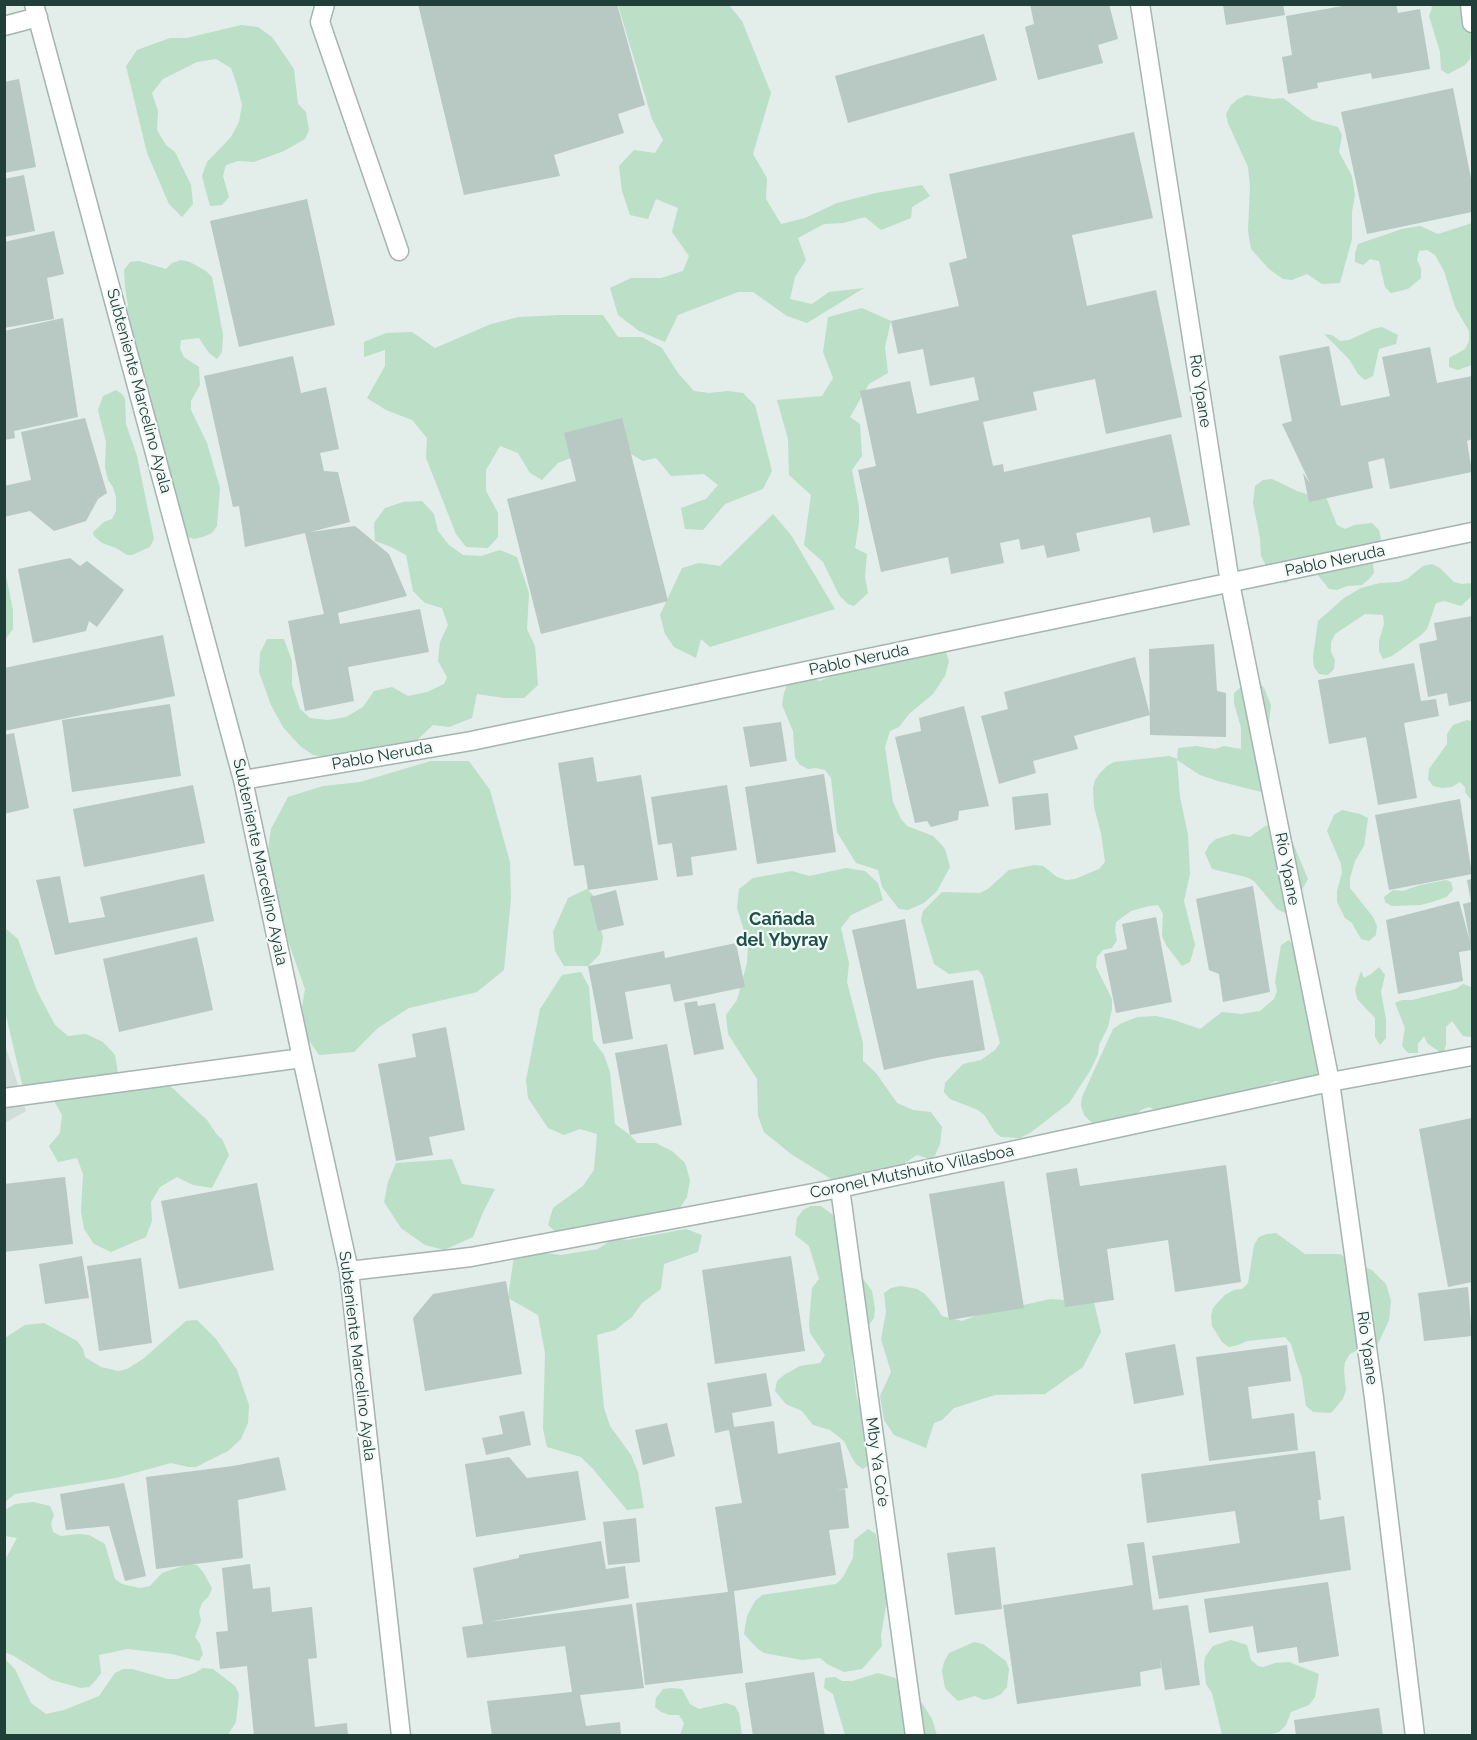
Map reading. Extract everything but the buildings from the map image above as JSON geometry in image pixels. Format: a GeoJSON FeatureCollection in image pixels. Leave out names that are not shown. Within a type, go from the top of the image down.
{"type":"FeatureCollection","features":[{"type":"Feature","properties":{"kind":"street"},"geometry":{"type":"LineString","coordinates":[[325,4],[320,22],[399,251]]}},
{"type":"Feature","properties":{"kind":"street","name":"Río Ypane"},"geometry":{"type":"LineString","coordinates":[[1140,4],[1230,583],[1330,1082],[1374,1398],[1415,1736]]}},
{"type":"Feature","properties":{"kind":"street"},"geometry":{"type":"LineString","coordinates":[[1470,4],[1473,22]]}},
{"type":"Feature","properties":{"kind":"street"},"geometry":{"type":"LineString","coordinates":[[4,26],[36,11]]}},
{"type":"Feature","properties":{"kind":"street","name":"Subteniente Marcelino Ayala"},"geometry":{"type":"LineString","coordinates":[[36,11],[243,780],[349,1271],[401,1736]]}},
{"type":"Feature","properties":{"kind":"street","name":"Pablo Neruda"},"geometry":{"type":"LineString","coordinates":[[243,780],[471,741],[1473,532]]}},
{"type":"Feature","properties":{"kind":"street","name":"Coronel Mutshuito Villasboa"},"geometry":{"type":"LineString","coordinates":[[349,1271],[471,1257],[840,1188],[1330,1082],[1473,1056]]}},
{"type":"Feature","properties":{"kind":"street"},"geometry":{"type":"LineString","coordinates":[[4,1098],[302,1058]]}},
{"type":"Feature","properties":{"kind":"street","name":"Mby Ya Co'e"},"geometry":{"type":"LineString","coordinates":[[840,1188],[915,1736]]}},
{"type":"Feature","properties":{"kind":"shaded area"},"geometry":{"type":"Polygon","coordinates":[[[4,1041],[26,1111],[5,1123],[4,1123],[4,1041]]]}},
{"type":"Feature","properties":{"kind":"green space"},"geometry":{"type":"Polygon","coordinates":[[[618,5],[729,5],[742,21],[771,93],[753,154],[767,178],[766,199],[781,224],[805,218],[837,203],[922,185],[930,196],[912,207],[911,218],[881,230],[865,217],[843,223],[824,224],[798,238],[806,260],[795,277],[790,299],[812,304],[829,292],[864,288],[807,323],[787,316],[753,292],[738,292],[678,315],[665,342],[639,331],[618,315],[610,288],[631,278],[661,278],[683,271],[689,256],[672,232],[678,208],[656,199],[648,219],[630,215],[622,191],[619,166],[634,150],[655,153],[663,140],[652,119],[618,5]]]}},
{"type":"Feature","properties":{"kind":"green space"},"geometry":{"type":"Polygon","coordinates":[[[1431,5],[1472,5],[1469,24],[1472,41],[1470,59],[1465,65],[1448,74],[1441,70],[1440,52],[1429,16],[1431,5]]]}},
{"type":"Feature","properties":{"kind":"green space"},"geometry":{"type":"Polygon","coordinates":[[[241,25],[258,27],[272,37],[294,69],[298,104],[306,112],[309,130],[305,139],[284,151],[254,162],[238,161],[226,165],[223,176],[229,197],[222,205],[210,206],[202,176],[207,162],[231,137],[239,122],[242,105],[231,68],[216,59],[197,62],[163,79],[152,93],[158,111],[157,130],[166,145],[175,152],[191,185],[193,204],[182,217],[169,204],[147,153],[126,66],[137,50],[170,38],[187,38],[241,25]]]}},
{"type":"Feature","properties":{"kind":"green space"},"geometry":{"type":"Polygon","coordinates":[[[1246,95],[1273,99],[1283,98],[1312,120],[1338,127],[1342,135],[1339,152],[1352,176],[1355,195],[1352,212],[1352,239],[1340,283],[1322,284],[1307,274],[1292,280],[1283,279],[1269,269],[1251,249],[1248,231],[1250,186],[1248,167],[1226,114],[1231,105],[1246,95]]]}},
{"type":"Feature","properties":{"kind":"green space"},"geometry":{"type":"Polygon","coordinates":[[[1472,223],[1472,365],[1458,370],[1449,367],[1449,358],[1465,349],[1469,341],[1469,331],[1455,307],[1444,271],[1435,255],[1427,250],[1419,251],[1417,260],[1421,268],[1421,278],[1408,289],[1391,293],[1385,287],[1379,261],[1370,259],[1363,265],[1355,262],[1355,253],[1358,244],[1402,229],[1420,226],[1438,234],[1472,223]]]}},
{"type":"Feature","properties":{"kind":"green space"},"geometry":{"type":"Polygon","coordinates":[[[181,260],[190,262],[212,277],[223,334],[222,352],[217,359],[209,353],[199,338],[181,340],[180,349],[184,357],[199,367],[200,385],[191,401],[191,410],[207,443],[220,488],[217,526],[212,533],[194,539],[177,534],[126,314],[128,305],[124,270],[130,262],[139,261],[166,269],[172,263],[181,260]]]}},
{"type":"Feature","properties":{"kind":"green space"},"geometry":{"type":"Polygon","coordinates":[[[862,308],[891,321],[885,347],[888,373],[869,384],[850,417],[860,424],[862,456],[852,470],[859,507],[855,548],[867,554],[865,577],[868,593],[854,606],[848,604],[839,595],[823,562],[804,545],[811,495],[789,475],[788,439],[777,400],[822,396],[833,378],[823,352],[828,317],[862,308]]]}},
{"type":"Feature","properties":{"kind":"green space"},"geometry":{"type":"Polygon","coordinates":[[[603,315],[618,337],[642,337],[662,348],[678,373],[694,391],[743,393],[755,405],[772,471],[763,489],[725,504],[703,530],[685,529],[681,508],[706,499],[718,485],[704,474],[671,476],[656,458],[643,461],[619,447],[588,451],[558,463],[542,480],[530,473],[518,453],[500,446],[486,470],[486,491],[498,513],[498,537],[488,548],[466,547],[456,534],[426,458],[427,438],[412,420],[386,410],[367,398],[385,366],[385,350],[364,357],[364,342],[386,333],[412,332],[435,348],[491,324],[519,317],[603,315]]]}},
{"type":"Feature","properties":{"kind":"green space"},"geometry":{"type":"Polygon","coordinates":[[[1382,327],[1398,335],[1396,344],[1379,349],[1373,376],[1365,380],[1358,374],[1349,359],[1324,334],[1332,335],[1340,341],[1349,340],[1382,327]]]}},
{"type":"Feature","properties":{"kind":"green space"},"geometry":{"type":"Polygon","coordinates":[[[116,390],[125,399],[126,424],[137,456],[154,539],[150,547],[132,555],[127,555],[102,543],[93,532],[104,522],[112,519],[116,511],[116,497],[105,467],[106,442],[98,410],[103,396],[116,390]]]}},
{"type":"Feature","properties":{"kind":"green space"},"geometry":{"type":"Polygon","coordinates":[[[1272,479],[1297,491],[1316,497],[1326,497],[1337,525],[1345,529],[1354,525],[1372,523],[1379,530],[1381,539],[1372,555],[1374,573],[1369,579],[1362,585],[1347,586],[1337,590],[1329,589],[1317,574],[1310,570],[1285,583],[1270,573],[1261,556],[1253,503],[1255,486],[1263,480],[1272,479]]]}},
{"type":"Feature","properties":{"kind":"green space"},"geometry":{"type":"Polygon","coordinates":[[[422,501],[434,514],[438,531],[449,545],[463,555],[481,556],[500,550],[517,557],[529,593],[527,629],[535,646],[538,685],[524,698],[477,694],[472,718],[449,727],[433,725],[412,745],[362,764],[313,755],[300,746],[283,727],[271,705],[259,672],[260,653],[267,639],[284,639],[292,661],[292,685],[300,709],[310,718],[328,720],[346,717],[363,707],[374,691],[392,687],[408,696],[427,692],[444,684],[447,677],[438,661],[440,642],[448,625],[442,608],[425,603],[413,591],[406,555],[375,541],[374,523],[385,508],[403,502],[422,501]]]}},
{"type":"Feature","properties":{"kind":"green space"},"geometry":{"type":"Polygon","coordinates":[[[773,514],[791,535],[835,609],[710,647],[701,639],[696,658],[674,647],[665,634],[660,615],[682,568],[699,563],[720,566],[773,514]]]}},
{"type":"Feature","properties":{"kind":"green space"},"geometry":{"type":"Polygon","coordinates":[[[1432,564],[1440,568],[1454,582],[1472,583],[1472,596],[1461,606],[1444,601],[1436,603],[1427,629],[1392,656],[1383,659],[1379,651],[1379,641],[1384,624],[1383,615],[1365,614],[1335,634],[1331,642],[1331,652],[1335,660],[1334,669],[1328,675],[1319,674],[1314,667],[1313,657],[1318,621],[1344,598],[1361,588],[1380,583],[1399,582],[1407,579],[1423,566],[1432,564]]]}},
{"type":"Feature","properties":{"kind":"green space"},"geometry":{"type":"Polygon","coordinates":[[[5,571],[13,610],[13,629],[5,640],[5,571]]]}},
{"type":"Feature","properties":{"kind":"green space"},"geometry":{"type":"Polygon","coordinates":[[[945,649],[949,661],[945,676],[933,694],[909,714],[899,727],[890,731],[885,747],[893,802],[901,819],[907,826],[933,836],[945,849],[950,867],[937,891],[924,903],[908,910],[899,909],[882,887],[878,870],[856,863],[837,832],[831,778],[825,770],[808,769],[800,765],[795,758],[793,731],[782,705],[784,693],[788,682],[802,676],[820,681],[854,666],[945,649]]]}},
{"type":"Feature","properties":{"kind":"green space"},"geometry":{"type":"Polygon","coordinates":[[[1248,681],[1258,682],[1264,688],[1271,705],[1269,723],[1254,744],[1268,788],[1261,792],[1218,781],[1200,775],[1177,760],[1180,797],[1188,835],[1190,874],[1184,901],[1195,945],[1190,962],[1182,966],[1166,945],[1162,936],[1163,914],[1158,905],[1131,911],[1116,922],[1117,940],[1112,948],[1103,950],[1097,957],[1096,967],[1112,999],[1112,1009],[1108,1027],[1090,1071],[1069,1103],[1030,1133],[1020,1138],[1001,1137],[978,1110],[950,1099],[944,1092],[945,1083],[963,1064],[981,1060],[995,1050],[1000,1043],[983,976],[978,970],[949,974],[934,964],[921,920],[923,911],[942,892],[980,893],[988,889],[1009,870],[1034,865],[1043,866],[1057,877],[1066,880],[1075,879],[1099,869],[1105,862],[1094,807],[1093,788],[1100,773],[1114,762],[1169,756],[1177,759],[1178,748],[1196,746],[1215,749],[1224,746],[1241,749],[1241,728],[1234,703],[1234,693],[1248,681]]]}},
{"type":"Feature","properties":{"kind":"green space"},"geometry":{"type":"Polygon","coordinates":[[[1467,720],[1472,721],[1472,801],[1460,782],[1452,787],[1442,788],[1433,786],[1428,779],[1429,769],[1447,744],[1447,734],[1453,725],[1467,720]]]}},
{"type":"Feature","properties":{"kind":"green space"},"geometry":{"type":"Polygon","coordinates":[[[431,761],[469,761],[490,790],[510,862],[511,899],[504,970],[477,992],[409,1008],[378,1028],[354,1052],[319,1055],[299,1026],[305,989],[274,901],[266,865],[271,829],[288,797],[323,786],[360,782],[431,761]]]}},
{"type":"Feature","properties":{"kind":"green space"},"geometry":{"type":"Polygon","coordinates":[[[1342,810],[1368,818],[1364,846],[1355,861],[1350,878],[1350,888],[1373,917],[1377,926],[1376,935],[1369,941],[1361,939],[1352,923],[1345,918],[1337,902],[1337,891],[1342,873],[1341,864],[1327,831],[1334,815],[1342,810]]]}},
{"type":"Feature","properties":{"kind":"green space"},"geometry":{"type":"Polygon","coordinates":[[[1274,825],[1290,836],[1308,879],[1295,902],[1294,912],[1285,913],[1277,909],[1254,881],[1212,869],[1205,853],[1216,839],[1233,834],[1250,837],[1265,826],[1274,825]]]}},
{"type":"Feature","properties":{"kind":"green space"},"geometry":{"type":"Polygon","coordinates":[[[846,868],[865,871],[878,883],[883,900],[851,915],[841,928],[849,963],[847,982],[863,1043],[863,1061],[876,1073],[897,1103],[913,1110],[931,1112],[942,1127],[940,1144],[933,1160],[917,1155],[888,1174],[836,1182],[791,1154],[764,1132],[758,1116],[757,1079],[728,1034],[726,1015],[737,1000],[747,963],[748,944],[737,908],[739,889],[753,878],[792,871],[809,876],[846,868]]]}},
{"type":"Feature","properties":{"kind":"green space"},"geometry":{"type":"Polygon","coordinates":[[[1446,880],[1451,882],[1453,890],[1446,897],[1420,905],[1392,906],[1385,902],[1384,897],[1393,890],[1403,891],[1446,880]]]}},
{"type":"Feature","properties":{"kind":"green space"},"geometry":{"type":"Polygon","coordinates":[[[587,889],[600,902],[599,920],[603,938],[600,954],[588,966],[564,966],[555,951],[553,932],[568,898],[587,889]]]}},
{"type":"Feature","properties":{"kind":"green space"},"geometry":{"type":"Polygon","coordinates":[[[5,928],[18,939],[37,991],[55,1025],[68,1036],[86,1034],[103,1042],[115,1055],[118,1073],[133,1083],[168,1084],[207,1120],[222,1139],[229,1155],[212,1188],[193,1185],[177,1177],[160,1187],[151,1202],[152,1221],[146,1237],[111,1252],[94,1244],[84,1229],[81,1211],[83,1174],[77,1158],[58,1162],[49,1146],[60,1133],[62,1115],[53,1099],[23,1088],[5,1011],[5,928]]]}},
{"type":"Feature","properties":{"kind":"green space"},"geometry":{"type":"Polygon","coordinates":[[[1289,940],[1298,953],[1318,1058],[1317,1076],[1292,1083],[1275,1081],[1251,1094],[1165,1114],[1149,1107],[1141,1110],[1135,1116],[1096,1127],[1084,1115],[1081,1106],[1082,1097],[1113,1029],[1137,1017],[1156,1016],[1200,1029],[1222,1012],[1241,1014],[1260,1011],[1274,999],[1277,991],[1275,982],[1281,945],[1289,940]]]}},
{"type":"Feature","properties":{"kind":"green space"},"geometry":{"type":"Polygon","coordinates":[[[1379,967],[1385,975],[1381,992],[1386,1019],[1386,1038],[1380,1045],[1375,1037],[1375,1018],[1357,999],[1355,989],[1361,971],[1364,978],[1379,967]]]}},
{"type":"Feature","properties":{"kind":"green space"},"geometry":{"type":"Polygon","coordinates":[[[581,972],[589,987],[593,1040],[604,1055],[610,1072],[615,1124],[637,1143],[656,1143],[672,1151],[685,1163],[690,1180],[687,1197],[678,1211],[615,1238],[627,1240],[686,1229],[702,1235],[698,1252],[664,1264],[661,1289],[642,1303],[632,1317],[615,1330],[597,1335],[604,1408],[610,1426],[631,1455],[638,1472],[644,1508],[627,1510],[581,1457],[547,1447],[543,1429],[545,1353],[538,1315],[508,1298],[515,1249],[561,1255],[598,1249],[613,1239],[561,1237],[548,1225],[553,1208],[583,1186],[594,1170],[597,1134],[580,1129],[564,1135],[548,1128],[528,1098],[526,1080],[540,1009],[562,975],[581,972]]]}},
{"type":"Feature","properties":{"kind":"green space"},"geometry":{"type":"Polygon","coordinates":[[[1463,984],[1471,987],[1472,990],[1471,1037],[1463,1036],[1452,1021],[1446,1027],[1446,1045],[1443,1054],[1428,1044],[1424,1036],[1418,1044],[1418,1053],[1408,1053],[1402,1046],[1405,1028],[1395,1003],[1456,989],[1463,984]]]}},
{"type":"Feature","properties":{"kind":"green space"},"geometry":{"type":"Polygon","coordinates":[[[452,1159],[462,1184],[495,1189],[473,1237],[444,1250],[425,1245],[401,1228],[384,1202],[388,1182],[396,1163],[452,1159]]]}},
{"type":"Feature","properties":{"kind":"green space"},"geometry":{"type":"Polygon","coordinates":[[[811,1206],[821,1206],[842,1222],[846,1231],[838,1248],[843,1258],[856,1269],[872,1291],[874,1318],[854,1347],[852,1356],[856,1393],[871,1455],[870,1464],[863,1469],[856,1464],[844,1441],[830,1430],[813,1425],[802,1411],[786,1404],[775,1391],[777,1381],[784,1375],[800,1366],[820,1363],[825,1355],[810,1333],[809,1324],[812,1288],[819,1279],[809,1246],[795,1235],[797,1218],[803,1210],[811,1206]]]}},
{"type":"Feature","properties":{"kind":"green space"},"geometry":{"type":"Polygon","coordinates":[[[1276,1233],[1305,1254],[1340,1254],[1355,1264],[1372,1270],[1386,1284],[1391,1301],[1389,1320],[1377,1346],[1369,1351],[1358,1350],[1350,1354],[1345,1362],[1346,1390],[1343,1399],[1331,1413],[1313,1412],[1306,1406],[1302,1378],[1291,1344],[1285,1337],[1247,1341],[1229,1347],[1222,1342],[1212,1326],[1213,1308],[1225,1295],[1242,1289],[1248,1283],[1254,1245],[1259,1237],[1276,1233]]]}},
{"type":"Feature","properties":{"kind":"green space"},"geometry":{"type":"Polygon","coordinates":[[[901,1286],[917,1289],[925,1294],[942,1316],[962,1321],[1050,1299],[1094,1302],[1101,1332],[1083,1367],[1045,1394],[995,1395],[954,1408],[942,1420],[934,1423],[926,1448],[894,1435],[884,1420],[880,1396],[891,1372],[881,1339],[886,1312],[884,1293],[891,1288],[901,1286]]]}},
{"type":"Feature","properties":{"kind":"green space"},"geometry":{"type":"Polygon","coordinates":[[[197,1320],[216,1339],[237,1370],[249,1405],[248,1423],[241,1439],[228,1451],[196,1467],[171,1463],[116,1478],[15,1494],[5,1502],[5,1338],[25,1325],[44,1323],[77,1341],[85,1357],[101,1367],[118,1371],[127,1369],[143,1359],[186,1321],[197,1320]]]}},
{"type":"Feature","properties":{"kind":"green space"},"geometry":{"type":"Polygon","coordinates":[[[33,1502],[50,1506],[54,1515],[51,1523],[53,1532],[61,1536],[89,1535],[105,1544],[115,1579],[122,1584],[140,1588],[150,1586],[162,1573],[188,1564],[197,1565],[212,1588],[199,1611],[201,1621],[195,1637],[203,1654],[199,1661],[172,1654],[127,1649],[99,1655],[101,1673],[89,1687],[81,1688],[52,1680],[4,1652],[5,1560],[17,1538],[5,1536],[5,1510],[15,1504],[33,1502]]]}},
{"type":"Feature","properties":{"kind":"green space"},"geometry":{"type":"Polygon","coordinates":[[[868,1529],[876,1534],[887,1599],[881,1636],[882,1646],[862,1669],[844,1672],[820,1658],[802,1660],[764,1653],[757,1648],[744,1634],[747,1616],[755,1601],[762,1595],[836,1584],[843,1577],[853,1558],[854,1540],[868,1529]]]}},
{"type":"Feature","properties":{"kind":"green space"},"geometry":{"type":"Polygon","coordinates":[[[1231,1640],[1247,1645],[1251,1660],[1258,1666],[1289,1662],[1319,1674],[1315,1697],[1309,1705],[1291,1712],[1286,1725],[1279,1732],[1268,1735],[1222,1735],[1212,1693],[1206,1684],[1204,1665],[1205,1657],[1213,1646],[1231,1640]]]}},
{"type":"Feature","properties":{"kind":"green space"},"geometry":{"type":"Polygon","coordinates":[[[974,1642],[983,1644],[1006,1661],[1009,1669],[1007,1687],[993,1698],[984,1700],[975,1696],[958,1701],[945,1688],[942,1671],[944,1662],[949,1653],[974,1642]]]}},
{"type":"Feature","properties":{"kind":"green space"},"geometry":{"type":"Polygon","coordinates":[[[5,1659],[15,1669],[31,1703],[46,1714],[64,1710],[99,1696],[115,1673],[123,1669],[177,1679],[203,1668],[213,1669],[235,1686],[239,1694],[236,1722],[228,1735],[5,1735],[5,1659]]]}},
{"type":"Feature","properties":{"kind":"green space"},"geometry":{"type":"Polygon","coordinates":[[[878,1673],[895,1678],[922,1703],[932,1719],[937,1735],[845,1735],[833,1694],[824,1688],[825,1678],[835,1677],[842,1681],[852,1681],[878,1673]]]}},
{"type":"Feature","properties":{"kind":"green space"},"geometry":{"type":"Polygon","coordinates":[[[663,1689],[682,1689],[690,1704],[699,1709],[726,1703],[735,1706],[739,1713],[742,1735],[680,1735],[684,1723],[679,1715],[661,1712],[655,1707],[656,1698],[663,1689]]]}},
{"type":"Feature","properties":{"kind":"district","name":"Cañada del Ybyray"},"geometry":{"type":"Point","coordinates":[782,930]}}]}
